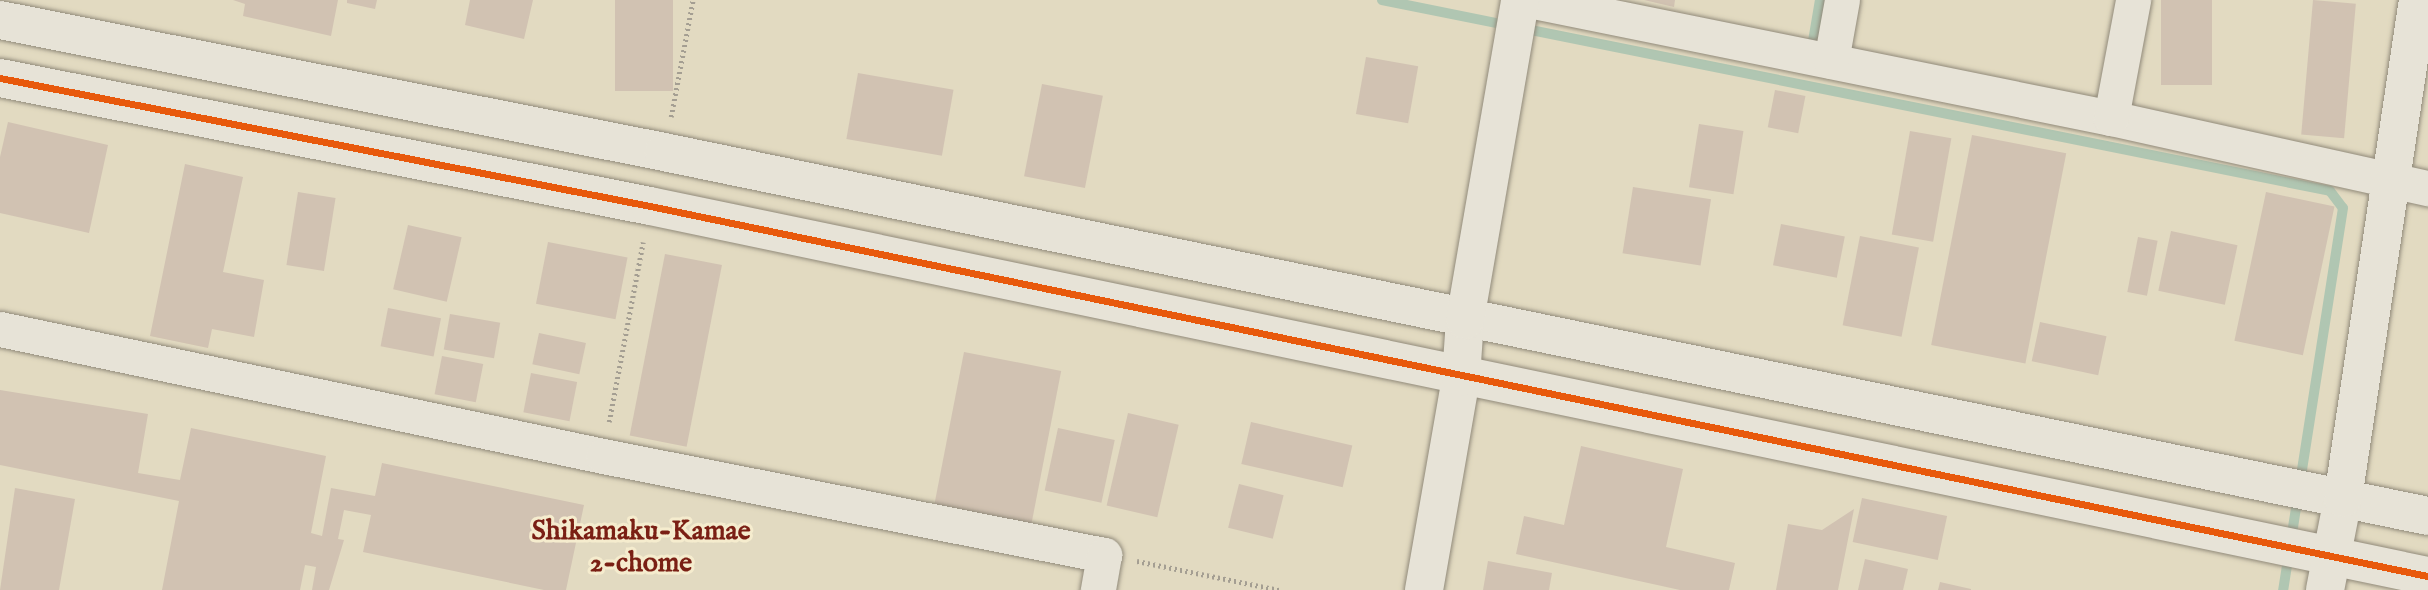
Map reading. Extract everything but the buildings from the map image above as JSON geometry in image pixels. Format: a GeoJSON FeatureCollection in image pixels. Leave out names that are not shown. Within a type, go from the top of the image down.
{"type":"FeatureCollection","features":[{"type":"Feature","properties":{"kind":"street"},"geometry":{"type":"LineString","coordinates":[[1424,590],[1461,377],[1465,320],[1520,0]]}},
{"type":"Feature","properties":{"kind":"street"},"geometry":{"type":"LineString","coordinates":[[1529,0],[2111,118],[2410,184]]}},
{"type":"Feature","properties":{"kind":"street"},"geometry":{"type":"LineString","coordinates":[[1831,61],[1842,0]]}},
{"type":"Feature","properties":{"kind":"street"},"geometry":{"type":"LineString","coordinates":[[2111,118],[2133,0]]}},
{"type":"Feature","properties":{"kind":"street"},"geometry":{"type":"LineString","coordinates":[[2327,573],[2410,184],[2418,0]]}},
{"type":"Feature","properties":{"kind":"street"},"geometry":{"type":"LineString","coordinates":[[0,20],[664,152],[1465,320],[2428,516]]}},
{"type":"Feature","properties":{"kind":"street"},"geometry":{"type":"LineString","coordinates":[[0,78],[650,206],[1461,377],[2327,573],[2428,576]]}},
{"type":"Feature","properties":{"kind":"street"},"geometry":{"type":"LineString","coordinates":[[0,329],[603,456],[1104,555],[1098,590]]}},
{"type":"Feature","properties":{"kind":"path"},"geometry":{"type":"LineString","coordinates":[[664,152],[693,0]]}},
{"type":"Feature","properties":{"kind":"path"},"geometry":{"type":"LineString","coordinates":[[603,456],[650,206]]}},
{"type":"Feature","properties":{"kind":"path"},"geometry":{"type":"LineString","coordinates":[[1104,555],[1280,590]]}},
{"type":"Feature","properties":{"kind":"waterway"},"geometry":{"type":"LineString","coordinates":[[1382,0],[2330,191],[2343,208],[2283,590]]}},
{"type":"Feature","properties":{"kind":"waterway"},"geometry":{"type":"LineString","coordinates":[[1811,53],[1820,0]]}},
{"type":"Feature","properties":{"kind":"cycle path"},"geometry":{"type":"LineString","coordinates":[[0,78],[650,206],[2428,576]]}},
{"type":"Feature","properties":{"kind":"district","name":"Shikamaku-Kamae 2-chome"},"geometry":{"type":"Point","coordinates":[641,548]}}]}
